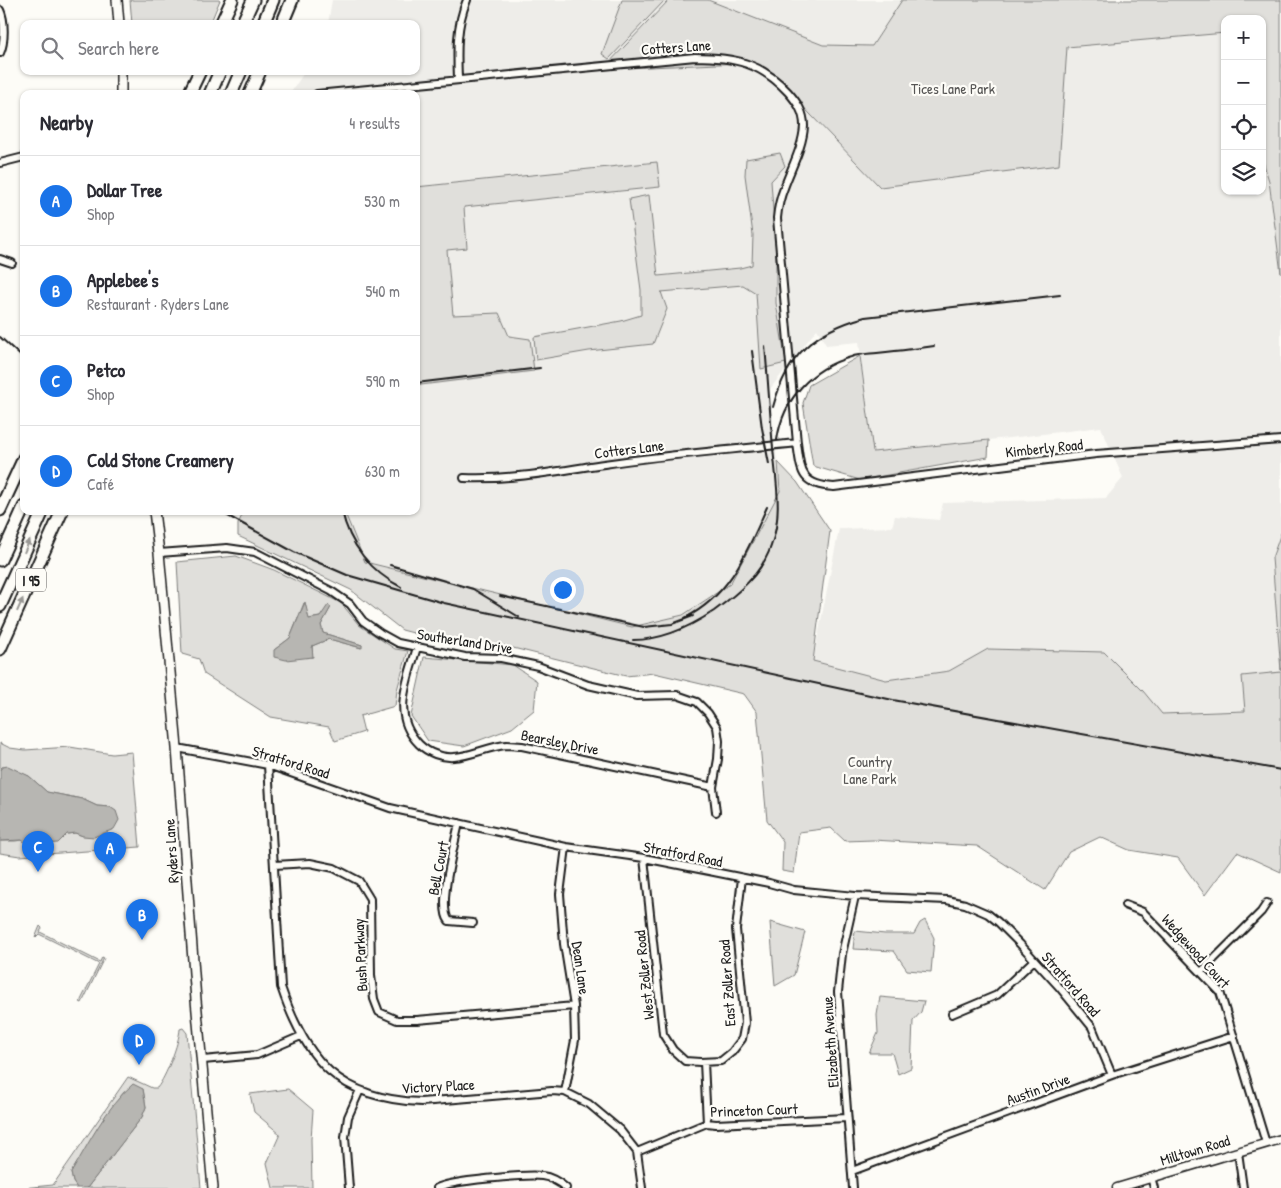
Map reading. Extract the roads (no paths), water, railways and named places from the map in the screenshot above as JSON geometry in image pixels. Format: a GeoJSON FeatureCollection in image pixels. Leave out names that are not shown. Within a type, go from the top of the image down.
{"type":"FeatureCollection","features":[{"type":"Feature","properties":{"kind":"highway"},"geometry":{"type":"LineString","coordinates":[[223,20],[232,0]]}},
{"type":"Feature","properties":{"kind":"highway"},"geometry":{"type":"LineString","coordinates":[[244,20],[252,0]]}},
{"type":"Feature","properties":{"kind":"highway"},"geometry":{"type":"LineString","coordinates":[[265,20],[273,0]]}},
{"type":"Feature","properties":{"kind":"highway"},"geometry":{"type":"LineString","coordinates":[[284,20],[292,0]]}},
{"type":"Feature","properties":{"kind":"highway"},"geometry":{"type":"LineString","coordinates":[[191,90],[198,75]]}},
{"type":"Feature","properties":{"kind":"highway"},"geometry":{"type":"LineString","coordinates":[[212,90],[218,75]]}},
{"type":"Feature","properties":{"kind":"highway"},"geometry":{"type":"LineString","coordinates":[[233,90],[239,75]]}},
{"type":"Feature","properties":{"kind":"highway"},"geometry":{"type":"LineString","coordinates":[[252,90],[258,75]]}},
{"type":"Feature","properties":{"kind":"highway"},"geometry":{"type":"LineString","coordinates":[[0,510],[20,467]]}},
{"type":"Feature","properties":{"kind":"highway","name":"I 95"},"geometry":{"type":"LineString","coordinates":[[0,560],[21,515]]}},
{"type":"Feature","properties":{"kind":"highway","name":"I 95"},"geometry":{"type":"LineString","coordinates":[[0,606],[41,515]]}},
{"type":"Feature","properties":{"kind":"highway","name":"I 95"},"geometry":{"type":"LineString","coordinates":[[0,649],[60,515]]}},
{"type":"Feature","properties":{"kind":"main road"},"geometry":{"type":"LineString","coordinates":[[118,0],[119,20]]}},
{"type":"Feature","properties":{"kind":"main road"},"geometry":{"type":"LineString","coordinates":[[121,75],[121,90]]}},
{"type":"Feature","properties":{"kind":"main road","name":"Ryders Lane"},"geometry":{"type":"LineString","coordinates":[[154,515],[177,748],[196,1000],[203,1060],[213,1188]]}},
{"type":"Feature","properties":{"kind":"street"},"geometry":{"type":"LineString","coordinates":[[458,79],[457,44],[460,16],[467,0]]}},
{"type":"Feature","properties":{"kind":"street"},"geometry":{"type":"LineString","coordinates":[[0,10],[3,16],[3,48],[0,53]]}},
{"type":"Feature","properties":{"kind":"street","name":"Cotters Lane"},"geometry":{"type":"LineString","coordinates":[[355,90],[696,57],[719,57],[746,63],[774,78],[795,100],[802,111],[804,126],[801,143],[780,199],[777,218],[800,466],[805,476],[812,483]]}},
{"type":"Feature","properties":{"kind":"street"},"geometry":{"type":"LineString","coordinates":[[0,163],[20,159]]}},
{"type":"Feature","properties":{"kind":"street"},"geometry":{"type":"LineString","coordinates":[[0,259],[12,263]]}},
{"type":"Feature","properties":{"kind":"street","name":"Kimberly Road"},"geometry":{"type":"LineString","coordinates":[[812,483],[834,487],[1086,455],[1281,440]]}},
{"type":"Feature","properties":{"kind":"street","name":"Cotters Lane"},"geometry":{"type":"LineString","coordinates":[[464,478],[480,479],[568,470],[797,442]]}},
{"type":"Feature","properties":{"kind":"street","name":"Southerland Drive"},"geometry":{"type":"LineString","coordinates":[[159,553],[227,548],[255,552],[337,595],[350,604],[363,621],[380,634],[398,643],[456,655],[501,658],[538,666],[588,686],[637,696],[677,695],[697,702],[708,713],[717,727],[720,741],[713,787],[716,812]]}},
{"type":"Feature","properties":{"kind":"street","name":"Bearsley Drive"},"geometry":{"type":"LineString","coordinates":[[417,647],[402,701],[403,716],[410,734],[422,747],[438,756],[454,757],[506,745],[522,746],[713,787]]}},
{"type":"Feature","properties":{"kind":"street","name":"Stratford Road"},"geometry":{"type":"LineString","coordinates":[[177,748],[268,765],[390,808],[566,847],[644,858],[769,883],[794,890],[855,896],[947,900],[964,904],[988,914],[1020,944],[1092,1027],[1112,1075]]}},
{"type":"Feature","properties":{"kind":"street","name":"Victory Place"},"geometry":{"type":"LineString","coordinates":[[268,765],[281,987],[291,1016],[301,1036],[321,1064],[338,1079],[360,1090],[392,1100],[420,1102],[552,1091],[565,1092],[589,1104],[620,1130],[637,1152],[642,1188]]}},
{"type":"Feature","properties":{"kind":"street","name":"Bell Court"},"geometry":{"type":"LineString","coordinates":[[459,823],[444,909],[446,918],[449,921],[473,923]]}},
{"type":"Feature","properties":{"kind":"street","name":"Dean Lane"},"geometry":{"type":"LineString","coordinates":[[565,1092],[575,1040],[574,1006],[564,944],[560,894],[566,847]]}},
{"type":"Feature","properties":{"kind":"street","name":"West Zoller Road"},"geometry":{"type":"LineString","coordinates":[[644,858],[662,1034],[673,1050],[685,1061],[704,1062]]}},
{"type":"Feature","properties":{"kind":"street","name":"Bush Parkway"},"geometry":{"type":"LineString","coordinates":[[274,865],[310,864],[334,868],[358,881],[370,900],[372,976],[374,999],[379,1012],[397,1020],[417,1020],[574,1006]]}},
{"type":"Feature","properties":{"kind":"street","name":"East Zoller Road"},"geometry":{"type":"LineString","coordinates":[[704,1062],[721,1061],[742,1040],[745,1023],[736,929],[742,878]]}},
{"type":"Feature","properties":{"kind":"street","name":"Elizabeth Avenue"},"geometry":{"type":"LineString","coordinates":[[853,1188],[838,992],[842,954],[855,896]]}},
{"type":"Feature","properties":{"kind":"street"},"geometry":{"type":"LineString","coordinates":[[1201,972],[1261,912],[1267,903]]}},
{"type":"Feature","properties":{"kind":"street","name":"Wedgewood Court"},"geometry":{"type":"LineString","coordinates":[[1125,905],[1143,912],[1220,992],[1266,1143]]}},
{"type":"Feature","properties":{"kind":"street"},"geometry":{"type":"LineString","coordinates":[[952,1014],[997,995],[1034,960]]}},
{"type":"Feature","properties":{"kind":"street"},"geometry":{"type":"LineString","coordinates":[[203,1060],[257,1055],[301,1036]]}},
{"type":"Feature","properties":{"kind":"street","name":"Austin Drive"},"geometry":{"type":"LineString","coordinates":[[852,1170],[1112,1075],[1234,1036]]}},
{"type":"Feature","properties":{"kind":"street"},"geometry":{"type":"LineString","coordinates":[[704,1062],[708,1123]]}},
{"type":"Feature","properties":{"kind":"street"},"geometry":{"type":"LineString","coordinates":[[349,1188],[345,1137],[348,1117],[360,1090]]}},
{"type":"Feature","properties":{"kind":"street","name":"Princeton Court"},"geometry":{"type":"LineString","coordinates":[[637,1152],[708,1123],[847,1118]]}},
{"type":"Feature","properties":{"kind":"street","name":"Milltown Road"},"geometry":{"type":"LineString","coordinates":[[1117,1188],[1281,1139]]}},
{"type":"Feature","properties":{"kind":"street"},"geometry":{"type":"LineString","coordinates":[[1238,1152],[1243,1188]]}},
{"type":"Feature","properties":{"kind":"street"},"geometry":{"type":"LineString","coordinates":[[437,1188],[451,1183],[535,1176],[550,1178],[566,1188]]}},
{"type":"Feature","properties":{"kind":"street"},"geometry":{"type":"LineString","coordinates":[[1151,1177],[1154,1188]]}},
{"type":"Feature","properties":{"kind":"railway"},"geometry":{"type":"LineString","coordinates":[[773,407],[786,373],[795,359],[817,338],[847,323],[865,317],[1060,295]]}},
{"type":"Feature","properties":{"kind":"railway"},"geometry":{"type":"LineString","coordinates":[[0,337],[20,355]]}},
{"type":"Feature","properties":{"kind":"railway"},"geometry":{"type":"LineString","coordinates":[[633,640],[655,638],[676,632],[705,617],[748,583],[762,566],[767,556],[775,534],[778,498],[765,346]]}},
{"type":"Feature","properties":{"kind":"railway"},"geometry":{"type":"LineString","coordinates":[[777,440],[785,411],[801,387],[823,369],[857,355],[934,346]]}},
{"type":"Feature","properties":{"kind":"railway"},"geometry":{"type":"LineString","coordinates":[[752,351],[762,428],[769,464]]}},
{"type":"Feature","properties":{"kind":"railway"},"geometry":{"type":"LineString","coordinates":[[420,383],[540,368]]}},
{"type":"Feature","properties":{"kind":"railway"},"geometry":{"type":"LineString","coordinates":[[685,618],[701,608],[726,584],[752,540],[767,507]]}},
{"type":"Feature","properties":{"kind":"railway"},"geometry":{"type":"LineString","coordinates":[[226,515],[294,552],[347,575],[444,603],[893,700],[1281,770]]}},
{"type":"Feature","properties":{"kind":"railway"},"geometry":{"type":"LineString","coordinates":[[343,515],[350,535],[363,556],[380,573],[401,587]]}},
{"type":"Feature","properties":{"kind":"railway"},"geometry":{"type":"LineString","coordinates":[[390,565],[473,589],[519,617]]}},
{"type":"Feature","properties":{"kind":"railway"},"geometry":{"type":"LineString","coordinates":[[500,596],[644,627],[672,624],[693,616]]}},
{"type":"Feature","properties":{"kind":"place","name":"Petco"},"geometry":{"type":"Point","coordinates":[38,872]}},
{"type":"Feature","properties":{"kind":"place","name":"Dollar Tree"},"geometry":{"type":"Point","coordinates":[110,873]}},
{"type":"Feature","properties":{"kind":"place","name":"Applebee's"},"geometry":{"type":"Point","coordinates":[142,940]}},
{"type":"Feature","properties":{"kind":"place","name":"Cold Stone Creamery"},"geometry":{"type":"Point","coordinates":[139,1065]}},
{"type":"Feature","properties":{"kind":"park label","name":"Tices Lane Park"},"geometry":{"type":"Point","coordinates":[953,88]}},
{"type":"Feature","properties":{"kind":"park label","name":"Country Lane Park"},"geometry":{"type":"Point","coordinates":[870,770]}}]}
